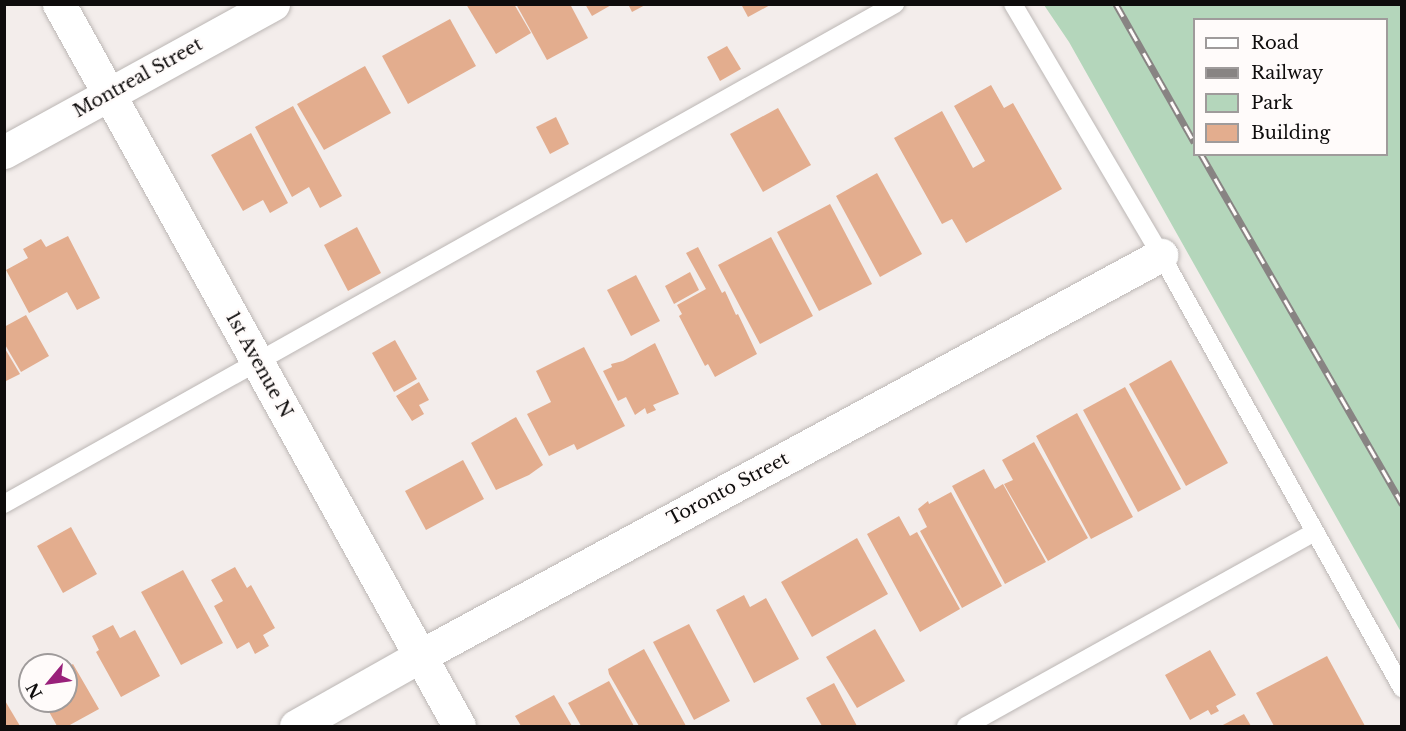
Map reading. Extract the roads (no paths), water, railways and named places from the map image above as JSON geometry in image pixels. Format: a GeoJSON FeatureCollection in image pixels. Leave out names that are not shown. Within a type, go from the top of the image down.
{"type":"FeatureCollection","features":[{"type":"Feature","properties":{"kind":"street","name":"1st Avenue N"},"geometry":{"type":"LineString","coordinates":[[59,4],[459,726]]}},
{"type":"Feature","properties":{"kind":"street","name":"Montreal Street"},"geometry":{"type":"LineString","coordinates":[[4,152],[273,4]]}},
{"type":"Feature","properties":{"kind":"street","name":"Toronto Street"},"geometry":{"type":"LineString","coordinates":[[297,726],[420,656],[1161,255]]}},
{"type":"Feature","properties":{"kind":"lane"},"geometry":{"type":"LineString","coordinates":[[4,504],[895,4]]}},
{"type":"Feature","properties":{"kind":"lane"},"geometry":{"type":"LineString","coordinates":[[1013,4],[1161,255],[1401,688]]}},
{"type":"Feature","properties":{"kind":"lane"},"geometry":{"type":"LineString","coordinates":[[966,726],[1315,532]]}},
{"type":"Feature","properties":{"kind":"railway"},"geometry":{"type":"LineString","coordinates":[[1116,4],[1193,140]]}},
{"type":"Feature","properties":{"kind":"railway"},"geometry":{"type":"LineString","coordinates":[[1202,156],[1402,504]]}}]}
